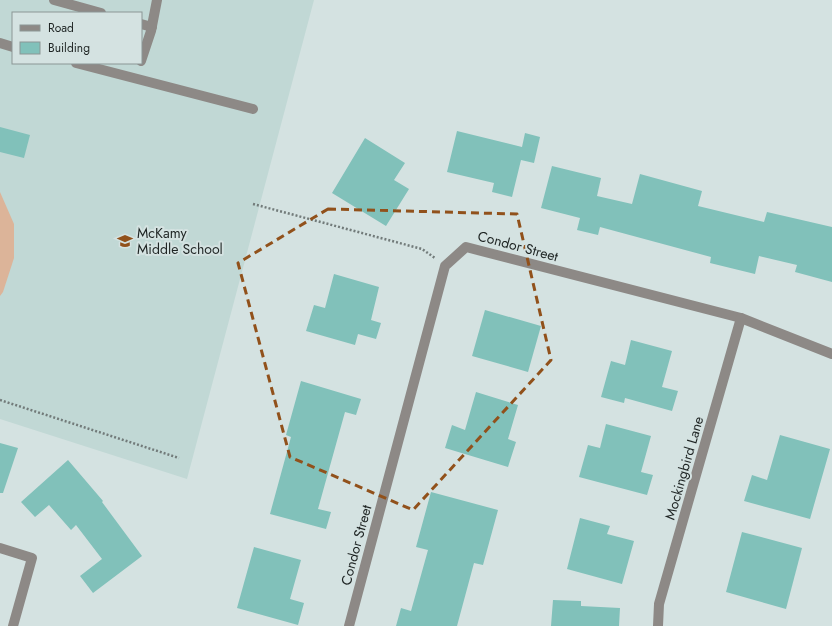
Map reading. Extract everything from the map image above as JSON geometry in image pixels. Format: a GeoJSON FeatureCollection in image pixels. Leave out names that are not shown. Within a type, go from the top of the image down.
{"type":"FeatureCollection","features":[{"type":"Feature","properties":{"kind":"street"},"geometry":{"type":"LineString","coordinates":[[54,0],[97,12]]}},
{"type":"Feature","properties":{"kind":"street"},"geometry":{"type":"LineString","coordinates":[[142,59],[152,27],[157,0]]}},
{"type":"Feature","properties":{"kind":"street"},"geometry":{"type":"LineString","coordinates":[[142,24],[152,27]]}},
{"type":"Feature","properties":{"kind":"street"},"geometry":{"type":"LineString","coordinates":[[0,43],[12,47]]}},
{"type":"Feature","properties":{"kind":"street"},"geometry":{"type":"LineString","coordinates":[[80,64],[253,109]]}},
{"type":"Feature","properties":{"kind":"street"},"geometry":{"type":"LineString","coordinates":[[135,78],[140,64]]}},
{"type":"Feature","properties":{"kind":"street","name":"Condor Street"},"geometry":{"type":"LineString","coordinates":[[349,626],[445,266],[466,247],[741,318],[832,354]]}},
{"type":"Feature","properties":{"kind":"street","name":"Mockingbird Lane"},"geometry":{"type":"LineString","coordinates":[[658,626],[659,604],[741,318]]}},
{"type":"Feature","properties":{"kind":"street"},"geometry":{"type":"LineString","coordinates":[[0,548],[32,558],[14,626]]}},
{"type":"Feature","properties":{"kind":"path"},"geometry":{"type":"LineString","coordinates":[[253,204],[422,249],[445,266]]}},
{"type":"Feature","properties":{"kind":"path"},"geometry":{"type":"LineString","coordinates":[[0,400],[179,458]]}},
{"type":"Feature","properties":{"kind":"highlighted area"},"geometry":{"type":"Polygon","coordinates":[[[328,209],[517,214],[551,360],[413,510],[290,457],[238,263],[328,209]]]}},
{"type":"Feature","properties":{"kind":"shaded area","name":"McKamy Middle School"},"geometry":{"type":"Polygon","coordinates":[[[0,0],[314,0],[187,479],[0,419],[0,0]]]}},
{"type":"Feature","properties":{"kind":"shaded area"},"geometry":{"type":"Polygon","coordinates":[[[0,192],[14,224],[14,258],[3,292],[0,296],[0,192]]]}},
{"type":"Feature","properties":{"kind":"building"},"geometry":{"type":"Polygon","coordinates":[[[0,127],[30,135],[24,158],[0,152],[0,127]]]}},
{"type":"Feature","properties":{"kind":"building"},"geometry":{"type":"Polygon","coordinates":[[[457,131],[522,147],[525,133],[540,137],[534,163],[521,160],[512,197],[492,192],[494,183],[447,172],[457,131]]]}},
{"type":"Feature","properties":{"kind":"building"},"geometry":{"type":"Polygon","coordinates":[[[365,138],[405,163],[394,180],[409,189],[386,226],[332,193],[365,138]]]}},
{"type":"Feature","properties":{"kind":"building"},"geometry":{"type":"Polygon","coordinates":[[[552,166],[601,178],[597,196],[632,204],[640,174],[702,191],[698,206],[764,222],[767,212],[832,227],[832,282],[795,272],[797,265],[759,256],[755,274],[710,263],[711,257],[600,227],[598,235],[577,230],[580,218],[541,208],[552,166]]]}},
{"type":"Feature","properties":{"kind":"building"},"geometry":{"type":"Polygon","coordinates":[[[334,274],[379,287],[371,320],[381,323],[376,339],[358,334],[355,345],[306,331],[314,305],[325,308],[334,274]]]}},
{"type":"Feature","properties":{"kind":"building"},"geometry":{"type":"Polygon","coordinates":[[[485,310],[541,326],[528,372],[472,356],[485,310]]]}},
{"type":"Feature","properties":{"kind":"building"},"geometry":{"type":"Polygon","coordinates":[[[631,340],[672,351],[662,387],[678,391],[672,411],[625,398],[624,403],[601,397],[611,361],[625,365],[631,340]]]}},
{"type":"Feature","properties":{"kind":"building"},"geometry":{"type":"Polygon","coordinates":[[[301,381],[361,399],[356,415],[345,412],[318,509],[331,512],[326,529],[270,514],[291,437],[286,435],[301,381]]]}},
{"type":"Feature","properties":{"kind":"building"},"geometry":{"type":"Polygon","coordinates":[[[476,392],[518,405],[508,439],[516,442],[508,467],[445,448],[452,425],[465,430],[476,392]]]}},
{"type":"Feature","properties":{"kind":"building"},"geometry":{"type":"Polygon","coordinates":[[[606,424],[651,436],[641,472],[653,475],[647,495],[579,477],[588,445],[600,448],[606,424]]]}},
{"type":"Feature","properties":{"kind":"building"},"geometry":{"type":"Polygon","coordinates":[[[780,435],[830,449],[810,519],[744,501],[752,475],[767,480],[780,435]]]}},
{"type":"Feature","properties":{"kind":"building"},"geometry":{"type":"Polygon","coordinates":[[[0,443],[18,448],[3,493],[0,493],[0,443]]]}},
{"type":"Feature","properties":{"kind":"building"},"geometry":{"type":"Polygon","coordinates":[[[68,460],[103,501],[102,502],[142,556],[93,593],[80,576],[102,559],[76,525],[71,530],[49,505],[35,517],[21,502],[68,460]]]}},
{"type":"Feature","properties":{"kind":"building"},"geometry":{"type":"Polygon","coordinates":[[[431,492],[498,510],[483,565],[474,563],[457,626],[396,626],[401,608],[411,611],[428,550],[416,547],[431,492]]]}},
{"type":"Feature","properties":{"kind":"building"},"geometry":{"type":"Polygon","coordinates":[[[580,518],[610,526],[607,534],[634,541],[622,584],[567,569],[580,518]]]}},
{"type":"Feature","properties":{"kind":"building"},"geometry":{"type":"Polygon","coordinates":[[[742,532],[802,548],[786,609],[726,592],[742,532]]]}},
{"type":"Feature","properties":{"kind":"building"},"geometry":{"type":"Polygon","coordinates":[[[254,547],[301,560],[290,599],[304,603],[298,625],[237,608],[254,547]]]}},
{"type":"Feature","properties":{"kind":"building"},"geometry":{"type":"Polygon","coordinates":[[[553,600],[581,601],[581,606],[620,608],[619,626],[551,626],[553,600]]]}},
{"type":"Feature","properties":{"kind":"place","name":"McKamy Middle School"},"geometry":{"type":"Point","coordinates":[125,241]}}]}
